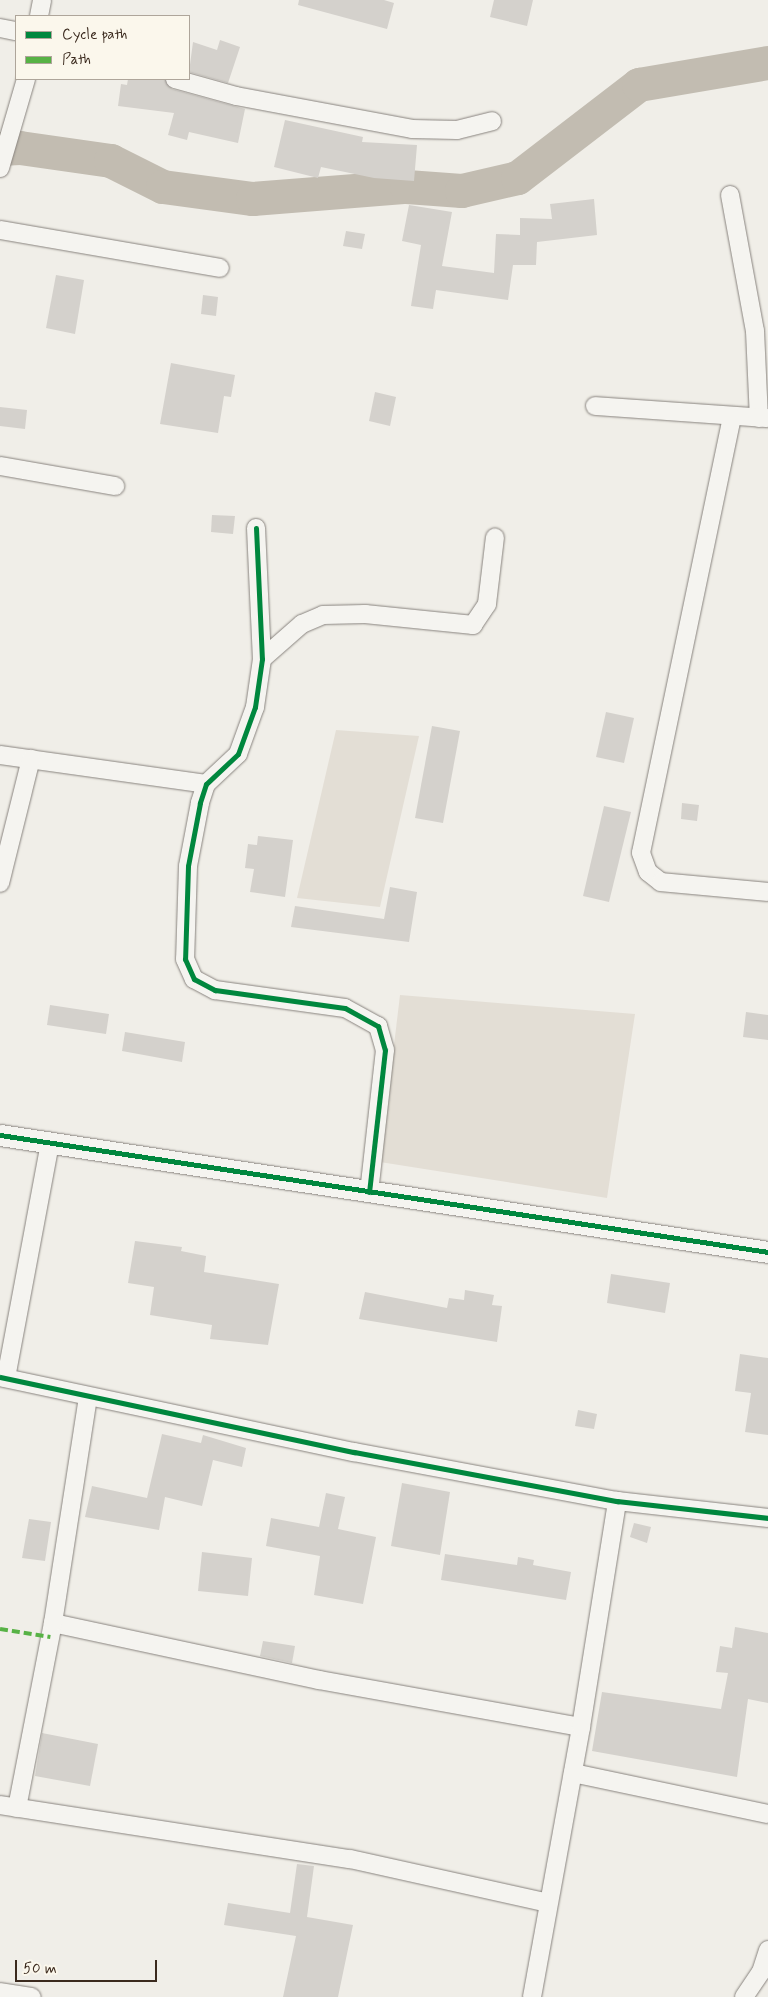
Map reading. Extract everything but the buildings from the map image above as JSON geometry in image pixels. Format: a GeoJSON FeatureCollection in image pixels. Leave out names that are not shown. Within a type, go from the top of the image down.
{"type":"FeatureCollection","features":[{"type":"Feature","properties":{"kind":"street"},"geometry":{"type":"LineString","coordinates":[[38,15],[42,0]]}},
{"type":"Feature","properties":{"kind":"street"},"geometry":{"type":"LineString","coordinates":[[0,28],[15,31]]}},
{"type":"Feature","properties":{"kind":"street"},"geometry":{"type":"LineString","coordinates":[[0,168],[26,80]]}},
{"type":"Feature","properties":{"kind":"street"},"geometry":{"type":"LineString","coordinates":[[179,80],[236,96],[412,129],[457,130],[492,121]]}},
{"type":"Feature","properties":{"kind":"street"},"geometry":{"type":"LineString","coordinates":[[595,406],[764,418],[754,331],[730,196]]}},
{"type":"Feature","properties":{"kind":"street"},"geometry":{"type":"LineString","coordinates":[[0,230],[220,268]]}},
{"type":"Feature","properties":{"kind":"street"},"geometry":{"type":"LineString","coordinates":[[732,417],[641,853],[648,872],[662,882],[768,892]]}},
{"type":"Feature","properties":{"kind":"street"},"geometry":{"type":"LineString","coordinates":[[0,466],[115,486]]}},
{"type":"Feature","properties":{"kind":"street"},"geometry":{"type":"LineString","coordinates":[[256,528],[262,659],[255,707],[238,754],[206,784],[188,866],[185,958],[194,979],[215,990],[345,1008],[378,1026],[385,1050],[369,1192]]}},
{"type":"Feature","properties":{"kind":"street"},"geometry":{"type":"LineString","coordinates":[[262,659],[302,624],[323,615],[364,614],[473,625],[487,604],[495,537]]}},
{"type":"Feature","properties":{"kind":"street"},"geometry":{"type":"LineString","coordinates":[[0,755],[206,784]]}},
{"type":"Feature","properties":{"kind":"street"},"geometry":{"type":"LineString","coordinates":[[0,883],[31,759]]}},
{"type":"Feature","properties":{"kind":"street"},"geometry":{"type":"LineString","coordinates":[[0,1135],[768,1252]]}},
{"type":"Feature","properties":{"kind":"street"},"geometry":{"type":"LineString","coordinates":[[50,1142],[3,1378],[88,1398],[617,1501],[768,1518]]}},
{"type":"Feature","properties":{"kind":"street"},"geometry":{"type":"LineString","coordinates":[[88,1398],[53,1622],[8,1806],[350,1859],[548,1903]]}},
{"type":"Feature","properties":{"kind":"street"},"geometry":{"type":"LineString","coordinates":[[532,1997],[581,1727],[617,1501]]}},
{"type":"Feature","properties":{"kind":"street"},"geometry":{"type":"LineString","coordinates":[[53,1622],[320,1680],[581,1727]]}},
{"type":"Feature","properties":{"kind":"street"},"geometry":{"type":"LineString","coordinates":[[573,1773],[768,1814]]}},
{"type":"Feature","properties":{"kind":"street"},"geometry":{"type":"LineString","coordinates":[[744,1997],[760,1972],[768,1950]]}},
{"type":"Feature","properties":{"kind":"street"},"geometry":{"type":"LineString","coordinates":[[0,1992],[32,1997]]}},
{"type":"Feature","properties":{"kind":"shaded area"},"geometry":{"type":"Polygon","coordinates":[[[336,730],[419,736],[380,907],[297,898],[336,730]]]}},
{"type":"Feature","properties":{"kind":"shaded area"},"geometry":{"type":"Polygon","coordinates":[[[400,995],[635,1014],[607,1198],[380,1162],[400,995]]]}},
{"type":"Feature","properties":{"kind":"waterway"},"geometry":{"type":"LineString","coordinates":[[0,149],[20,148],[111,161],[163,187],[253,199],[407,187],[462,191],[518,178],[639,85],[768,63]]}},
{"type":"Feature","properties":{"kind":"marked path"},"geometry":{"type":"LineString","coordinates":[[0,1629],[50,1637]]}},
{"type":"Feature","properties":{"kind":"cycle path"},"geometry":{"type":"LineString","coordinates":[[256,528],[262,659],[255,707],[238,754],[206,784],[200,803],[188,866],[185,959],[194,979],[215,990],[345,1008],[378,1026],[385,1050],[369,1192]]}},
{"type":"Feature","properties":{"kind":"cycle path"},"geometry":{"type":"LineString","coordinates":[[0,1135],[768,1252]]}},
{"type":"Feature","properties":{"kind":"cycle path"},"geometry":{"type":"LineString","coordinates":[[0,1377],[354,1452],[617,1501],[768,1518]]}}]}
